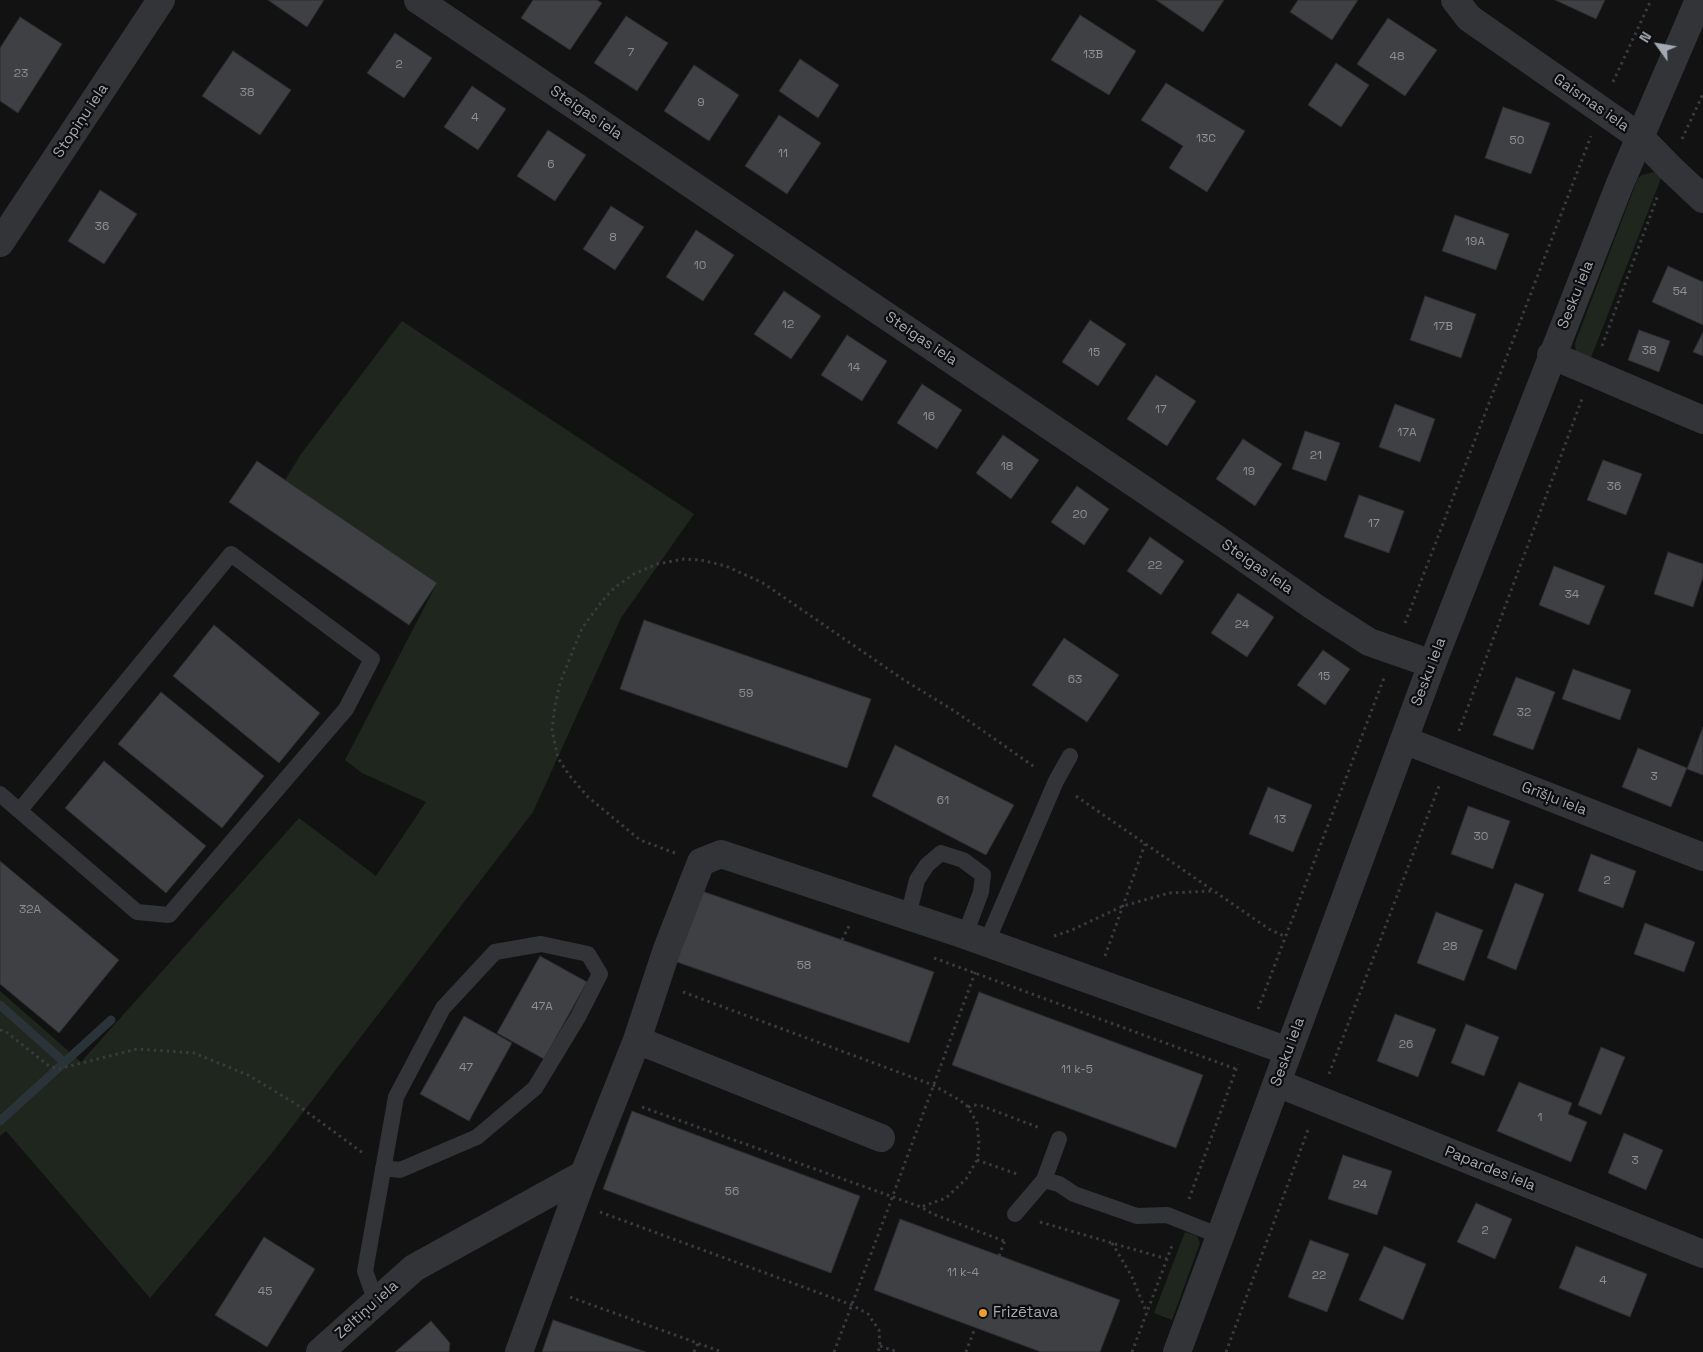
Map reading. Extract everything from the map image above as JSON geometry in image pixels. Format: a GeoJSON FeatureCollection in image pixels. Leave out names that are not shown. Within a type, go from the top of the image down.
{"type":"FeatureCollection","features":[{"type":"Feature","properties":{"kind":"street","name":"Stopiņu iela"},"geometry":{"type":"LineString","coordinates":[[0,243],[161,0]]}},
{"type":"Feature","properties":{"kind":"street","name":"Steigas iela"},"geometry":{"type":"LineString","coordinates":[[418,0],[1206,531],[1316,608],[1369,642],[1432,664]]}},
{"type":"Feature","properties":{"kind":"street","name":"Gaismas iela"},"geometry":{"type":"LineString","coordinates":[[1440,0],[1462,9],[1640,137],[1669,168],[1703,199]]}},
{"type":"Feature","properties":{"kind":"street","name":"Sesku iela"},"geometry":{"type":"LineString","coordinates":[[1177,1352],[1432,664],[1552,355],[1640,137],[1700,0]]}},
{"type":"Feature","properties":{"kind":"street"},"geometry":{"type":"LineString","coordinates":[[1552,355],[1703,420]]}},
{"type":"Feature","properties":{"kind":"street","name":"Grīšļu iela"},"geometry":{"type":"LineString","coordinates":[[1404,740],[1703,857]]}},
{"type":"Feature","properties":{"kind":"street"},"geometry":{"type":"LineString","coordinates":[[519,1352],[584,1174],[636,1040],[667,949],[702,862],[721,854],[1015,953],[1288,1052]]}},
{"type":"Feature","properties":{"kind":"street"},"geometry":{"type":"LineString","coordinates":[[636,1040],[881,1138]]}},
{"type":"Feature","properties":{"kind":"street","name":"Papardes iela"},"geometry":{"type":"LineString","coordinates":[[1276,1083],[1703,1254]]}},
{"type":"Feature","properties":{"kind":"street","name":"Zeltiņu iela"},"geometry":{"type":"LineString","coordinates":[[320,1352],[414,1268],[584,1174]]}},
{"type":"Feature","properties":{"kind":"lane"},"geometry":{"type":"LineString","coordinates":[[0,794],[137,912],[169,915],[346,709],[372,659],[230,554],[20,810]]}},
{"type":"Feature","properties":{"kind":"lane"},"geometry":{"type":"LineString","coordinates":[[976,940],[1070,756]]}},
{"type":"Feature","properties":{"kind":"lane"},"geometry":{"type":"LineString","coordinates":[[908,916],[917,880],[926,865],[942,853],[963,860],[983,875],[976,940]]}},
{"type":"Feature","properties":{"kind":"lane"},"geometry":{"type":"LineString","coordinates":[[376,1302],[365,1271],[396,1097],[443,1008],[495,952],[541,944],[588,954],[600,974],[578,1017],[535,1088],[477,1138],[400,1170],[384,1168]]}},
{"type":"Feature","properties":{"kind":"lane"},"geometry":{"type":"LineString","coordinates":[[1015,1214],[1044,1180],[1059,1139]]}},
{"type":"Feature","properties":{"kind":"lane"},"geometry":{"type":"LineString","coordinates":[[1044,1180],[1059,1184],[1074,1194],[1137,1216],[1167,1215],[1220,1236]]}},
{"type":"Feature","properties":{"kind":"path"},"geometry":{"type":"LineString","coordinates":[[1226,1352],[1669,168],[1703,94]]}},
{"type":"Feature","properties":{"kind":"path"},"geometry":{"type":"LineString","coordinates":[[702,862],[640,840],[588,797],[568,775],[558,758],[552,730],[560,683],[582,628],[603,600],[614,588],[634,574],[657,564],[684,559],[701,560],[726,566],[763,583],[904,680],[956,712],[1269,929],[1286,937]]}},
{"type":"Feature","properties":{"kind":"path"},"geometry":{"type":"LineString","coordinates":[[1095,982],[1145,844]]}},
{"type":"Feature","properties":{"kind":"path"},"geometry":{"type":"LineString","coordinates":[[1015,953],[1029,943],[1072,930],[1123,906],[1169,892],[1213,890]]}},
{"type":"Feature","properties":{"kind":"path"},"geometry":{"type":"LineString","coordinates":[[842,940],[849,926],[858,929]]}},
{"type":"Feature","properties":{"kind":"path"},"geometry":{"type":"LineString","coordinates":[[930,956],[1236,1069]]}},
{"type":"Feature","properties":{"kind":"path"},"geometry":{"type":"LineString","coordinates":[[656,982],[933,1085],[961,1101],[968,1107],[977,1122],[979,1144],[977,1160],[966,1179],[946,1198],[921,1207]]}},
{"type":"Feature","properties":{"kind":"path"},"geometry":{"type":"LineString","coordinates":[[0,1030],[6,1031],[49,1066],[58,1069],[137,1049],[194,1053],[248,1075],[296,1104],[384,1168]]}},
{"type":"Feature","properties":{"kind":"path"},"geometry":{"type":"LineString","coordinates":[[604,1122],[637,1105],[921,1207],[933,1214],[1004,1241]]}},
{"type":"Feature","properties":{"kind":"path"},"geometry":{"type":"LineString","coordinates":[[968,1107],[974,1105],[982,1106],[1059,1134],[1059,1139]]}},
{"type":"Feature","properties":{"kind":"path"},"geometry":{"type":"LineString","coordinates":[[977,1160],[1011,1173],[1044,1180]]}},
{"type":"Feature","properties":{"kind":"path"},"geometry":{"type":"LineString","coordinates":[[574,1202],[852,1305],[868,1314],[879,1330],[880,1346],[878,1352]]}},
{"type":"Feature","properties":{"kind":"path"},"geometry":{"type":"LineString","coordinates":[[1015,1214],[1167,1259]]}},
{"type":"Feature","properties":{"kind":"path"},"geometry":{"type":"LineString","coordinates":[[1111,1243],[1131,1275],[1147,1313]]}},
{"type":"Feature","properties":{"kind":"path"},"geometry":{"type":"LineString","coordinates":[[542,1287],[722,1352]]}},
{"type":"Feature","properties":{"kind":"path"},"geometry":{"type":"LineString","coordinates":[[966,1352],[975,1328]]}},
{"type":"Feature","properties":{"kind":"path"},"geometry":{"type":"LineString","coordinates":[[694,1352],[698,1343]]}},
{"type":"Feature","properties":{"kind":"path"},"geometry":{"type":"LineString","coordinates":[[880,1346],[898,1352]]}},
{"type":"Feature","properties":{"kind":"shaded area"},"geometry":{"type":"Polygon","coordinates":[[[1654,172],[1662,176],[1588,365],[1576,356],[1575,343],[1638,178],[1654,172]]]}},
{"type":"Feature","properties":{"kind":"shaded area"},"geometry":{"type":"Polygon","coordinates":[[[402,321],[694,514],[621,618],[533,812],[272,1153],[150,1298],[6,1131],[0,1136],[0,991],[81,1062],[299,818],[376,876],[426,802],[362,773],[345,760],[437,583],[285,480],[301,454],[402,321]]]}},
{"type":"Feature","properties":{"kind":"shaded area"},"geometry":{"type":"Polygon","coordinates":[[[1185,1232],[1197,1236],[1200,1243],[1172,1320],[1154,1313],[1185,1232]]]}},
{"type":"Feature","properties":{"kind":"building"},"geometry":{"type":"Polygon","coordinates":[[[268,0],[324,0],[307,27],[268,0]]]}},
{"type":"Feature","properties":{"kind":"building"},"geometry":{"type":"Polygon","coordinates":[[[533,0],[597,0],[602,3],[570,50],[521,18],[533,0]]]}},
{"type":"Feature","properties":{"kind":"building"},"geometry":{"type":"Polygon","coordinates":[[[1156,0],[1224,0],[1203,32],[1156,0]]]}},
{"type":"Feature","properties":{"kind":"building"},"geometry":{"type":"Polygon","coordinates":[[[1298,0],[1358,0],[1332,40],[1290,12],[1298,0]]]}},
{"type":"Feature","properties":{"kind":"building"},"geometry":{"type":"Polygon","coordinates":[[[1555,0],[1605,0],[1596,19],[1555,0]]]}},
{"type":"Feature","properties":{"kind":"building"},"geometry":{"type":"Polygon","coordinates":[[[1080,15],[1136,51],[1109,95],[1051,60],[1080,15]]]}},
{"type":"Feature","properties":{"kind":"building"},"geometry":{"type":"Polygon","coordinates":[[[626,16],[668,43],[637,91],[594,63],[626,16]]]}},
{"type":"Feature","properties":{"kind":"building"},"geometry":{"type":"Polygon","coordinates":[[[20,17],[62,44],[18,113],[0,101],[0,48],[20,17]]]}},
{"type":"Feature","properties":{"kind":"building"},"geometry":{"type":"Polygon","coordinates":[[[1388,18],[1437,50],[1405,96],[1357,64],[1388,18]]]}},
{"type":"Feature","properties":{"kind":"building"},"geometry":{"type":"Polygon","coordinates":[[[395,33],[432,58],[404,98],[367,73],[395,33]]]}},
{"type":"Feature","properties":{"kind":"building"},"geometry":{"type":"Polygon","coordinates":[[[233,51],[291,90],[260,135],[202,96],[233,51]]]}},
{"type":"Feature","properties":{"kind":"building"},"geometry":{"type":"Polygon","coordinates":[[[800,59],[839,85],[818,118],[779,91],[800,59]]]}},
{"type":"Feature","properties":{"kind":"building"},"geometry":{"type":"Polygon","coordinates":[[[1336,63],[1369,85],[1341,127],[1308,105],[1336,63]]]}},
{"type":"Feature","properties":{"kind":"building"},"geometry":{"type":"Polygon","coordinates":[[[694,65],[739,95],[709,141],[664,111],[694,65]]]}},
{"type":"Feature","properties":{"kind":"building"},"geometry":{"type":"Polygon","coordinates":[[[1166,83],[1245,131],[1207,192],[1169,168],[1183,146],[1141,120],[1166,83]]]}},
{"type":"Feature","properties":{"kind":"building"},"geometry":{"type":"Polygon","coordinates":[[[472,86],[506,109],[478,150],[444,127],[472,86]]]}},
{"type":"Feature","properties":{"kind":"building"},"geometry":{"type":"Polygon","coordinates":[[[1503,107],[1550,123],[1531,174],[1485,158],[1503,107]]]}},
{"type":"Feature","properties":{"kind":"building"},"geometry":{"type":"Polygon","coordinates":[[[779,115],[821,143],[787,194],[745,166],[779,115]]]}},
{"type":"Feature","properties":{"kind":"building"},"geometry":{"type":"Polygon","coordinates":[[[548,130],[586,155],[555,201],[517,176],[548,130]]]}},
{"type":"Feature","properties":{"kind":"building"},"geometry":{"type":"Polygon","coordinates":[[[100,190],[137,214],[104,264],[68,241],[100,190]]]}},
{"type":"Feature","properties":{"kind":"building"},"geometry":{"type":"Polygon","coordinates":[[[611,206],[644,227],[615,270],[583,249],[611,206]]]}},
{"type":"Feature","properties":{"kind":"building"},"geometry":{"type":"Polygon","coordinates":[[[1455,215],[1509,234],[1496,270],[1442,251],[1455,215]]]}},
{"type":"Feature","properties":{"kind":"building"},"geometry":{"type":"Polygon","coordinates":[[[696,230],[734,255],[703,301],[666,277],[696,230]]]}},
{"type":"Feature","properties":{"kind":"building"},"geometry":{"type":"Polygon","coordinates":[[[1668,266],[1703,282],[1703,325],[1652,302],[1668,266]]]}},
{"type":"Feature","properties":{"kind":"building"},"geometry":{"type":"Polygon","coordinates":[[[784,291],[821,316],[791,359],[754,334],[784,291]]]}},
{"type":"Feature","properties":{"kind":"building"},"geometry":{"type":"Polygon","coordinates":[[[1425,296],[1476,314],[1461,358],[1410,340],[1425,296]]]}},
{"type":"Feature","properties":{"kind":"building"},"geometry":{"type":"Polygon","coordinates":[[[1090,320],[1126,344],[1098,386],[1062,362],[1090,320]]]}},
{"type":"Feature","properties":{"kind":"building"},"geometry":{"type":"Polygon","coordinates":[[[1639,330],[1670,341],[1659,372],[1628,360],[1639,330]]]}},
{"type":"Feature","properties":{"kind":"building"},"geometry":{"type":"Polygon","coordinates":[[[1703,332],[1703,356],[1693,352],[1703,332]]]}},
{"type":"Feature","properties":{"kind":"building"},"geometry":{"type":"Polygon","coordinates":[[[847,335],[887,361],[862,401],[821,375],[847,335]]]}},
{"type":"Feature","properties":{"kind":"building"},"geometry":{"type":"Polygon","coordinates":[[[1156,375],[1196,401],[1167,446],[1127,419],[1156,375]]]}},
{"type":"Feature","properties":{"kind":"building"},"geometry":{"type":"Polygon","coordinates":[[[922,384],[962,410],[937,449],[897,423],[922,384]]]}},
{"type":"Feature","properties":{"kind":"building"},"geometry":{"type":"Polygon","coordinates":[[[1395,404],[1435,419],[1420,462],[1379,447],[1395,404]]]}},
{"type":"Feature","properties":{"kind":"building"},"geometry":{"type":"Polygon","coordinates":[[[1305,431],[1340,443],[1326,481],[1292,469],[1305,431]]]}},
{"type":"Feature","properties":{"kind":"building"},"geometry":{"type":"Polygon","coordinates":[[[1003,435],[1039,460],[1011,499],[976,473],[1003,435]]]}},
{"type":"Feature","properties":{"kind":"building"},"geometry":{"type":"Polygon","coordinates":[[[1243,439],[1282,464],[1255,506],[1216,479],[1243,439]]]}},
{"type":"Feature","properties":{"kind":"building"},"geometry":{"type":"Polygon","coordinates":[[[1603,460],[1642,474],[1626,515],[1587,500],[1603,460]]]}},
{"type":"Feature","properties":{"kind":"building"},"geometry":{"type":"Polygon","coordinates":[[[257,461],[437,583],[409,625],[229,502],[257,461]]]}},
{"type":"Feature","properties":{"kind":"building"},"geometry":{"type":"Polygon","coordinates":[[[1077,486],[1109,509],[1084,545],[1051,522],[1077,486]]]}},
{"type":"Feature","properties":{"kind":"building"},"geometry":{"type":"Polygon","coordinates":[[[1359,495],[1404,511],[1389,553],[1344,537],[1359,495]]]}},
{"type":"Feature","properties":{"kind":"building"},"geometry":{"type":"Polygon","coordinates":[[[1150,537],[1184,561],[1161,595],[1127,571],[1150,537]]]}},
{"type":"Feature","properties":{"kind":"building"},"geometry":{"type":"Polygon","coordinates":[[[1668,552],[1703,564],[1703,577],[1693,607],[1654,594],[1668,552]]]}},
{"type":"Feature","properties":{"kind":"building"},"geometry":{"type":"Polygon","coordinates":[[[1554,566],[1605,586],[1589,625],[1539,605],[1554,566]]]}},
{"type":"Feature","properties":{"kind":"building"},"geometry":{"type":"Polygon","coordinates":[[[1238,593],[1274,617],[1247,657],[1211,633],[1238,593]]]}},
{"type":"Feature","properties":{"kind":"building"},"geometry":{"type":"Polygon","coordinates":[[[644,620],[871,699],[847,768],[620,689],[644,620]]]}},
{"type":"Feature","properties":{"kind":"building"},"geometry":{"type":"Polygon","coordinates":[[[214,625],[320,713],[279,763],[173,676],[214,625]]]}},
{"type":"Feature","properties":{"kind":"building"},"geometry":{"type":"Polygon","coordinates":[[[1064,638],[1119,675],[1087,722],[1032,685],[1064,638]]]}},
{"type":"Feature","properties":{"kind":"building"},"geometry":{"type":"Polygon","coordinates":[[[1323,650],[1350,669],[1325,705],[1297,685],[1323,650]]]}},
{"type":"Feature","properties":{"kind":"building"},"geometry":{"type":"Polygon","coordinates":[[[1573,669],[1631,690],[1620,720],[1562,699],[1573,669]]]}},
{"type":"Feature","properties":{"kind":"building"},"geometry":{"type":"Polygon","coordinates":[[[1516,677],[1555,692],[1533,750],[1493,735],[1516,677]]]}},
{"type":"Feature","properties":{"kind":"building"},"geometry":{"type":"Polygon","coordinates":[[[161,692],[264,776],[222,828],[118,744],[161,692]]]}},
{"type":"Feature","properties":{"kind":"building"},"geometry":{"type":"Polygon","coordinates":[[[1703,727],[1703,775],[1687,769],[1703,727]]]}},
{"type":"Feature","properties":{"kind":"building"},"geometry":{"type":"Polygon","coordinates":[[[895,745],[1014,805],[986,855],[872,796],[895,745]]]}},
{"type":"Feature","properties":{"kind":"building"},"geometry":{"type":"Polygon","coordinates":[[[1638,748],[1687,768],[1671,807],[1622,787],[1638,748]]]}},
{"type":"Feature","properties":{"kind":"building"},"geometry":{"type":"Polygon","coordinates":[[[104,761],[206,846],[166,893],[65,808],[104,761]]]}},
{"type":"Feature","properties":{"kind":"building"},"geometry":{"type":"Polygon","coordinates":[[[1268,787],[1312,805],[1293,852],[1249,834],[1268,787]]]}},
{"type":"Feature","properties":{"kind":"building"},"geometry":{"type":"Polygon","coordinates":[[[1468,806],[1510,821],[1493,869],[1451,854],[1468,806]]]}},
{"type":"Feature","properties":{"kind":"building"},"geometry":{"type":"Polygon","coordinates":[[[1591,854],[1636,871],[1623,908],[1578,891],[1591,854]]]}},
{"type":"Feature","properties":{"kind":"building"},"geometry":{"type":"Polygon","coordinates":[[[0,861],[119,960],[59,1033],[0,984],[0,861]]]}},
{"type":"Feature","properties":{"kind":"building"},"geometry":{"type":"Polygon","coordinates":[[[1515,883],[1544,894],[1516,970],[1487,958],[1515,883]]]}},
{"type":"Feature","properties":{"kind":"building"},"geometry":{"type":"Polygon","coordinates":[[[699,890],[934,972],[909,1043],[674,961],[699,890]]]}},
{"type":"Feature","properties":{"kind":"building"},"geometry":{"type":"Polygon","coordinates":[[[1436,912],[1483,930],[1464,981],[1417,963],[1436,912]]]}},
{"type":"Feature","properties":{"kind":"building"},"geometry":{"type":"Polygon","coordinates":[[[1645,923],[1695,942],[1684,972],[1634,954],[1645,923]]]}},
{"type":"Feature","properties":{"kind":"building"},"geometry":{"type":"Polygon","coordinates":[[[540,956],[587,982],[544,1059],[497,1033],[540,956]]]}},
{"type":"Feature","properties":{"kind":"building"},"geometry":{"type":"Polygon","coordinates":[[[979,992],[1203,1075],[1176,1148],[952,1065],[979,992]]]}},
{"type":"Feature","properties":{"kind":"building"},"geometry":{"type":"Polygon","coordinates":[[[1395,1014],[1436,1029],[1418,1077],[1377,1061],[1395,1014]]]}},
{"type":"Feature","properties":{"kind":"building"},"geometry":{"type":"Polygon","coordinates":[[[464,1016],[512,1043],[469,1121],[420,1094],[464,1016]]]}},
{"type":"Feature","properties":{"kind":"building"},"geometry":{"type":"Polygon","coordinates":[[[1466,1024],[1499,1037],[1484,1076],[1451,1063],[1466,1024]]]}},
{"type":"Feature","properties":{"kind":"building"},"geometry":{"type":"Polygon","coordinates":[[[1601,1047],[1625,1057],[1601,1115],[1578,1105],[1601,1047]]]}},
{"type":"Feature","properties":{"kind":"building"},"geometry":{"type":"Polygon","coordinates":[[[1519,1082],[1572,1103],[1568,1114],[1587,1122],[1571,1162],[1497,1131],[1519,1082]]]}},
{"type":"Feature","properties":{"kind":"building"},"geometry":{"type":"Polygon","coordinates":[[[632,1111],[860,1196],[831,1273],[603,1189],[632,1111]]]}},
{"type":"Feature","properties":{"kind":"building"},"geometry":{"type":"Polygon","coordinates":[[[1624,1133],[1663,1150],[1646,1190],[1608,1173],[1624,1133]]]}},
{"type":"Feature","properties":{"kind":"building"},"geometry":{"type":"Polygon","coordinates":[[[1343,1155],[1392,1171],[1377,1215],[1328,1199],[1343,1155]]]}},
{"type":"Feature","properties":{"kind":"building"},"geometry":{"type":"Polygon","coordinates":[[[1476,1203],[1512,1219],[1495,1259],[1457,1242],[1476,1203]]]}},
{"type":"Feature","properties":{"kind":"building"},"geometry":{"type":"Polygon","coordinates":[[[900,1219],[1120,1300],[1100,1352],[1041,1352],[874,1290],[900,1219]]]}},
{"type":"Feature","properties":{"kind":"building"},"geometry":{"type":"Polygon","coordinates":[[[264,1237],[315,1269],[267,1347],[215,1315],[264,1237]]]}},
{"type":"Feature","properties":{"kind":"building"},"geometry":{"type":"Polygon","coordinates":[[[1310,1240],[1349,1254],[1327,1312],[1288,1297],[1310,1240]]]}},
{"type":"Feature","properties":{"kind":"building"},"geometry":{"type":"Polygon","coordinates":[[[1384,1246],[1426,1264],[1403,1320],[1359,1300],[1384,1246]]]}},
{"type":"Feature","properties":{"kind":"building"},"geometry":{"type":"Polygon","coordinates":[[[1576,1246],[1647,1274],[1630,1317],[1559,1288],[1576,1246]]]}},
{"type":"Feature","properties":{"kind":"building"},"geometry":{"type":"Polygon","coordinates":[[[553,1320],[646,1352],[542,1352],[553,1320]]]}},
{"type":"Feature","properties":{"kind":"building"},"geometry":{"type":"Polygon","coordinates":[[[431,1321],[450,1343],[449,1352],[395,1352],[431,1321]]]}},
{"type":"Feature","properties":{"kind":"waterway"},"geometry":{"type":"LineString","coordinates":[[0,1005],[64,1062]]}},
{"type":"Feature","properties":{"kind":"waterway"},"geometry":{"type":"LineString","coordinates":[[0,1121],[111,1020]]}},
{"type":"Feature","properties":{"kind":"place","name":"Frizētava"},"geometry":{"type":"Point","coordinates":[983,1313]}}]}
